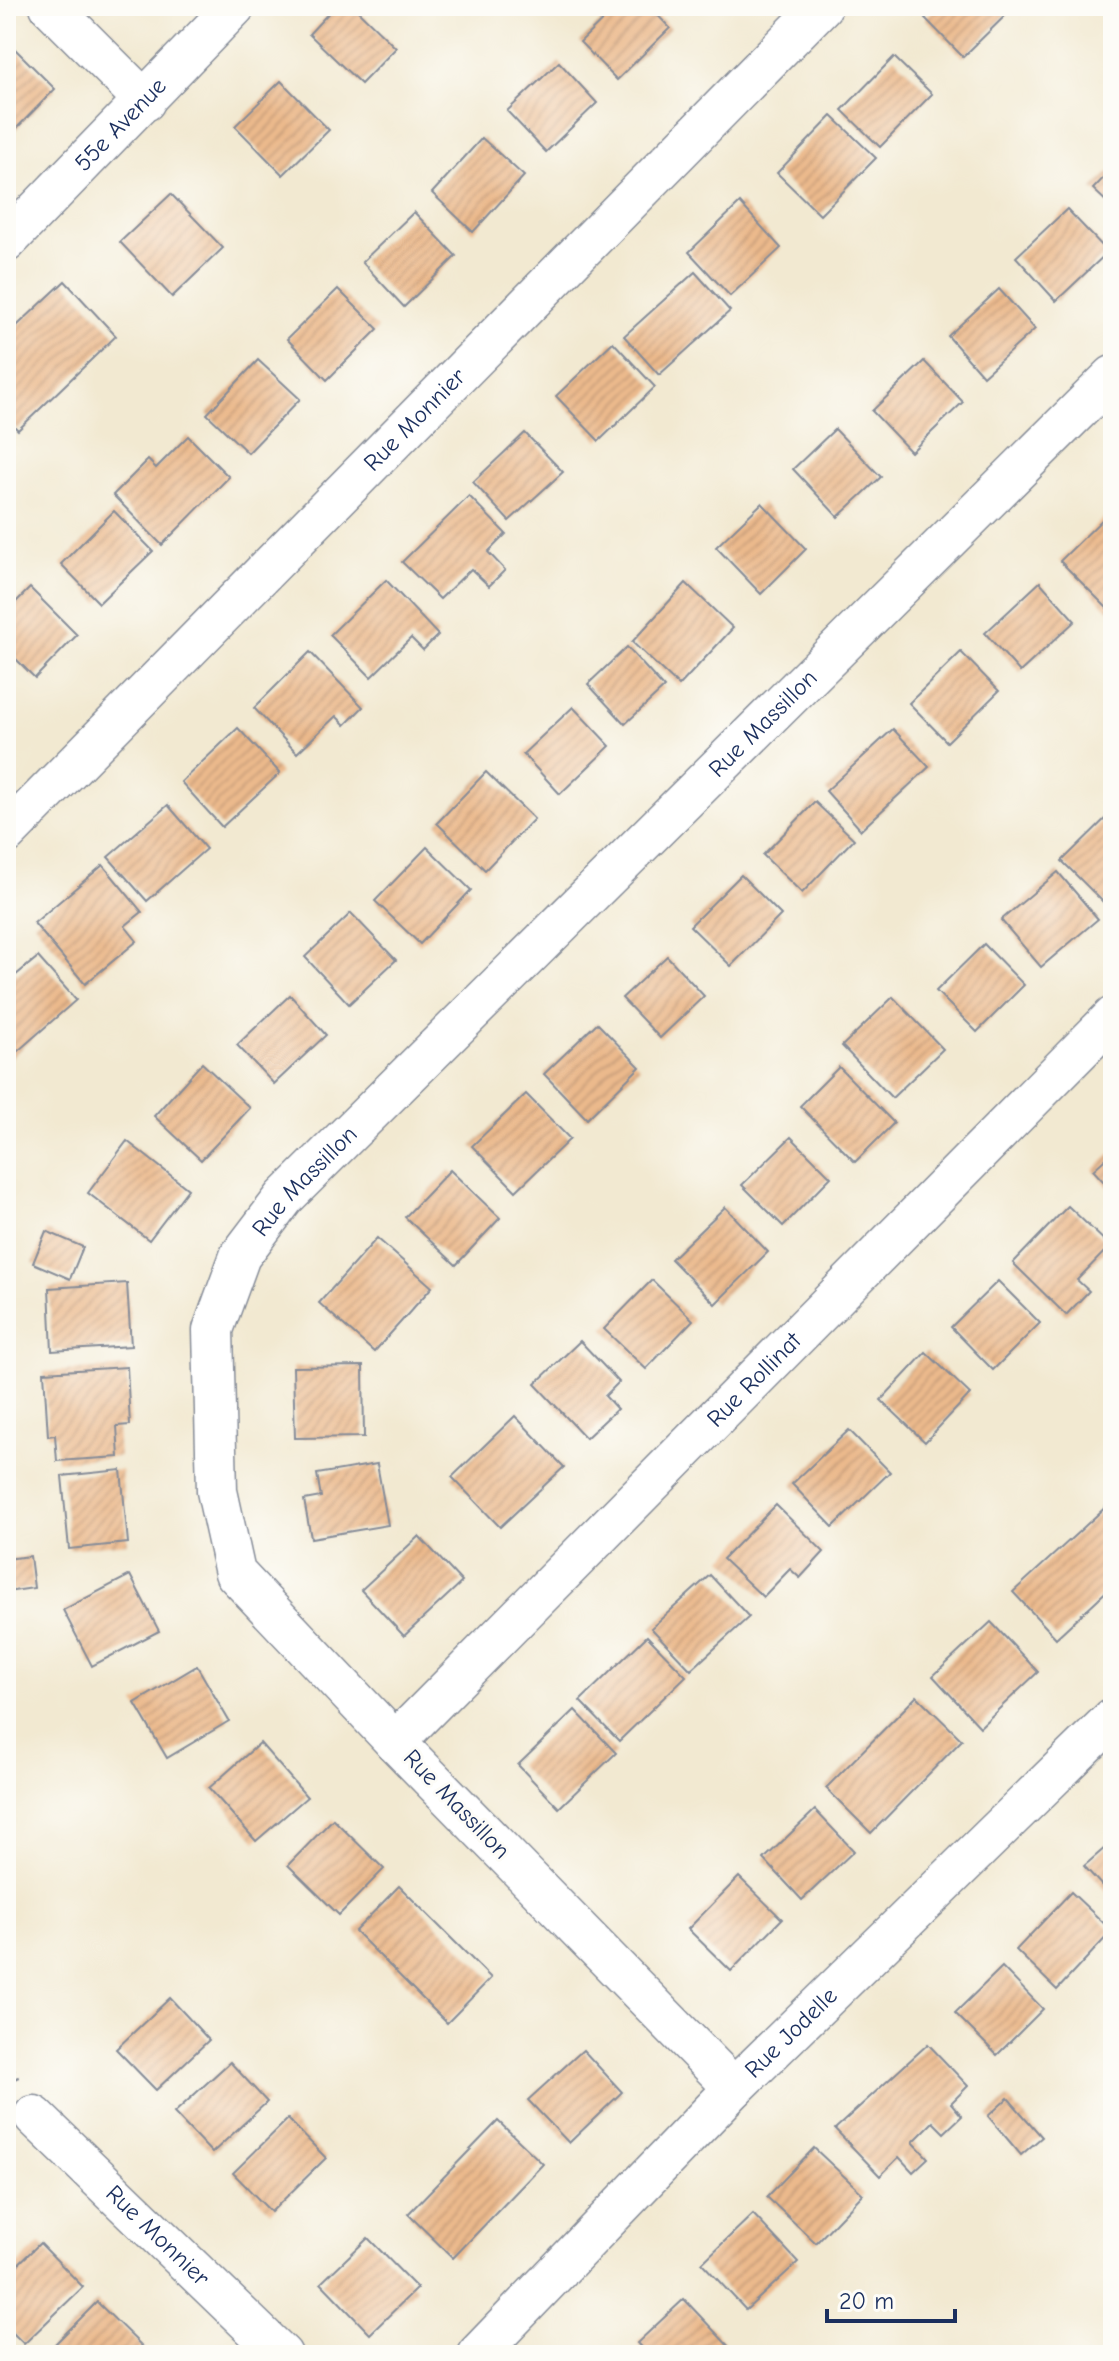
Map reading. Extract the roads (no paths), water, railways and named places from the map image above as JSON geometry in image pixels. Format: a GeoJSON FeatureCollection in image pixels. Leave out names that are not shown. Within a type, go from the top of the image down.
{"type":"FeatureCollection","features":[{"type":"Feature","properties":{"kind":"street"},"geometry":{"type":"LineString","coordinates":[[50,6],[145,101]]}},
{"type":"Feature","properties":{"kind":"street","name":"55e Avenue"},"geometry":{"type":"LineString","coordinates":[[6,242],[235,6]]}},
{"type":"Feature","properties":{"kind":"street","name":"Rue Monnier"},"geometry":{"type":"LineString","coordinates":[[6,834],[822,6]]}},
{"type":"Feature","properties":{"kind":"street","name":"Rue Massillon"},"geometry":{"type":"LineString","coordinates":[[734,2088],[395,1742],[235,1573],[217,1491],[213,1330],[240,1256],[284,1198],[1113,376]]}},
{"type":"Feature","properties":{"kind":"street","name":"Rue Rollinat"},"geometry":{"type":"LineString","coordinates":[[395,1742],[1113,1017]]}},
{"type":"Feature","properties":{"kind":"street","name":"Rue Jodelle"},"geometry":{"type":"LineString","coordinates":[[477,2355],[734,2088],[1113,1718]]}},
{"type":"Feature","properties":{"kind":"street","name":"Rue Monnier"},"geometry":{"type":"LineString","coordinates":[[34,2116],[282,2355]]}}]}
